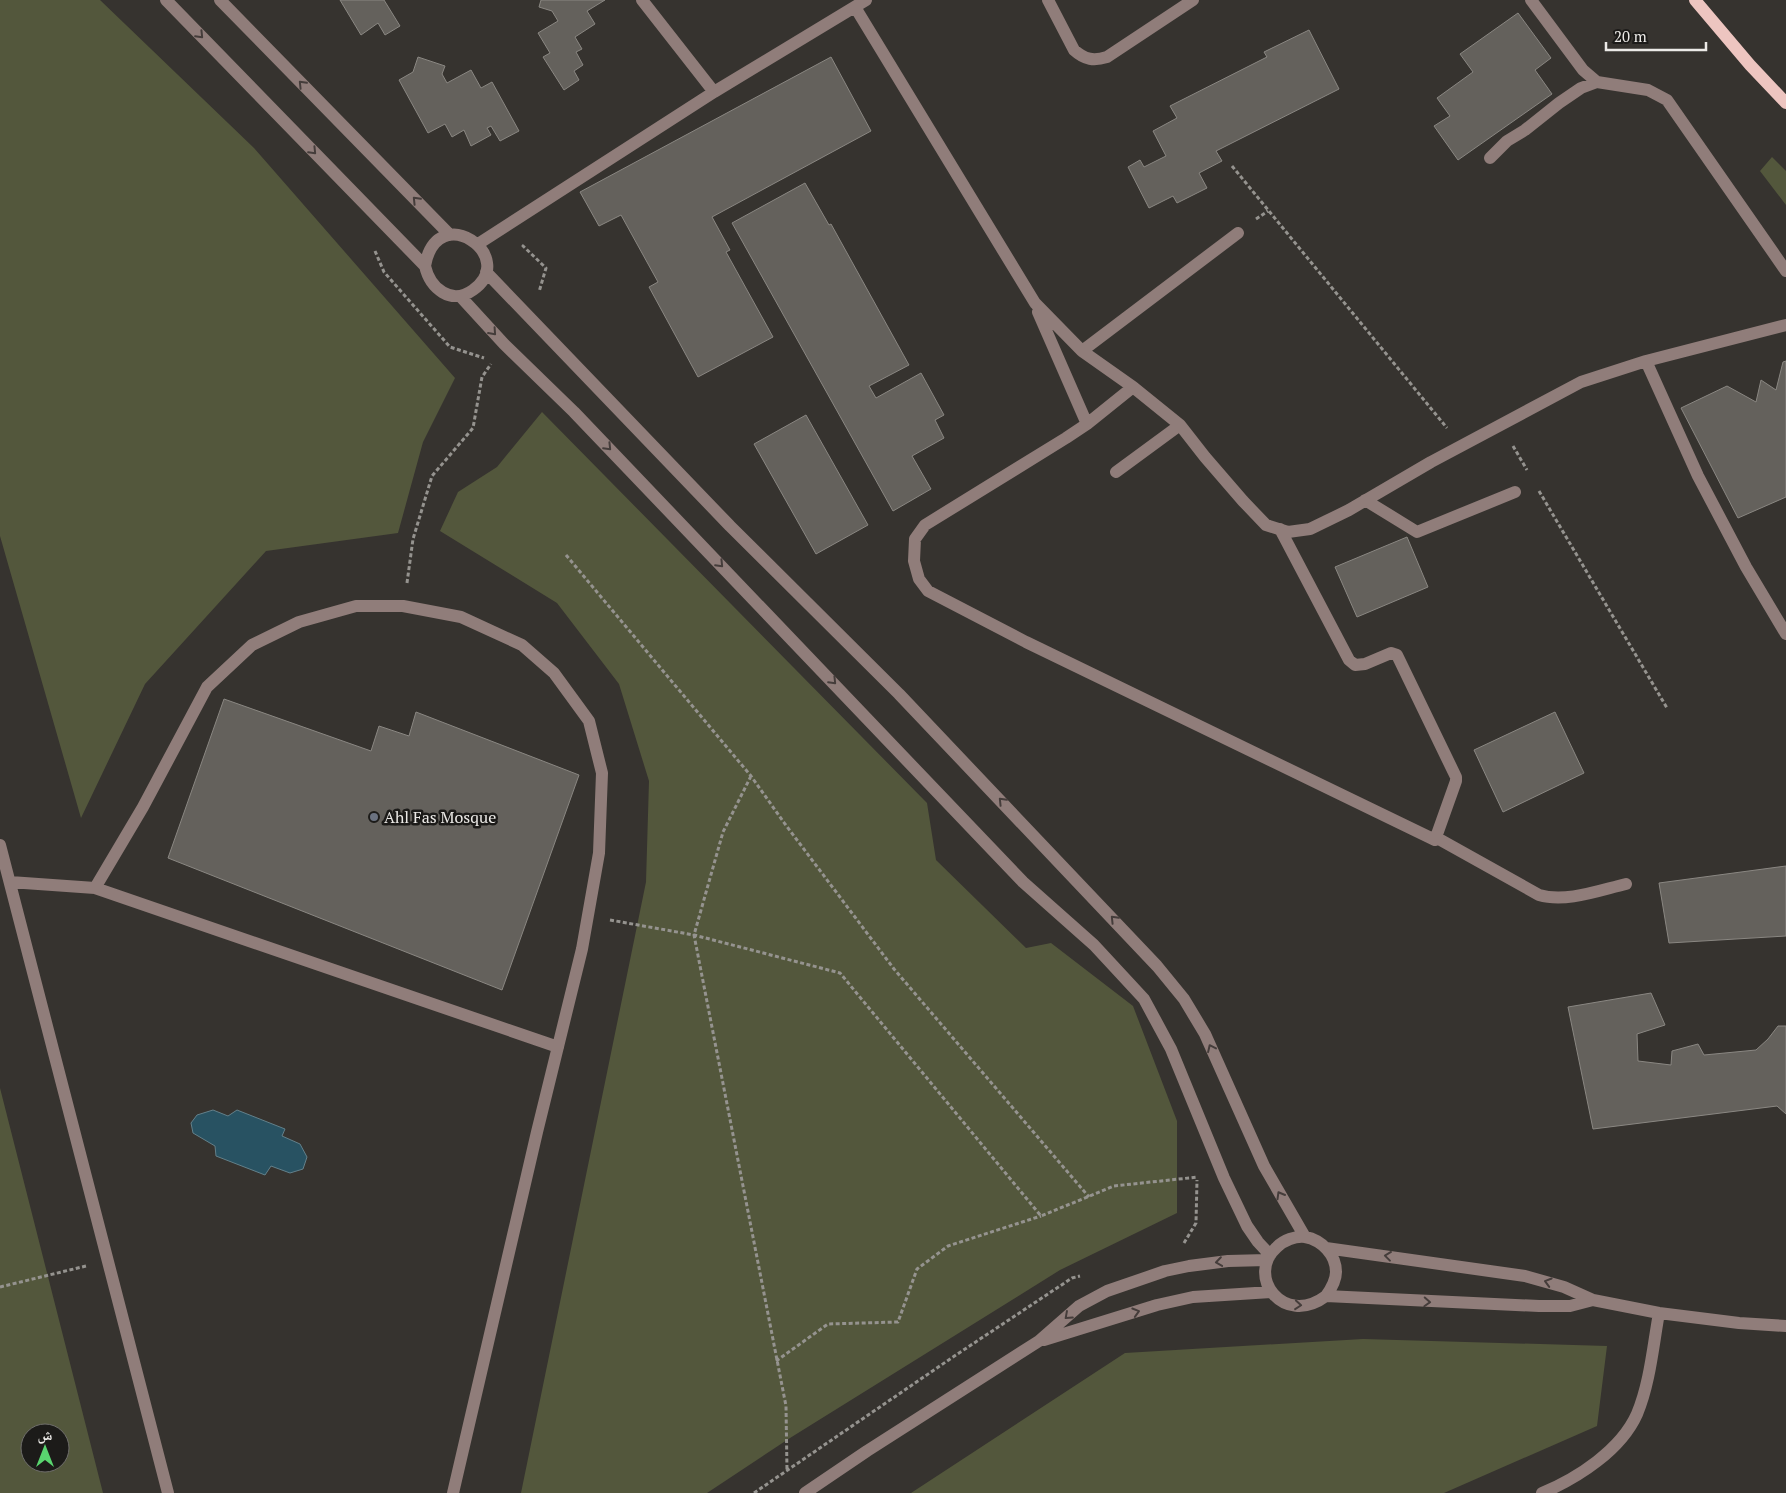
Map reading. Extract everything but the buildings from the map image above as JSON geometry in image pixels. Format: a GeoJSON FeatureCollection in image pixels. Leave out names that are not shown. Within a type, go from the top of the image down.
{"type":"FeatureCollection","features":[{"type":"Feature","properties":{"kind":"main road"},"geometry":{"type":"LineString","coordinates":[[1695,0],[1750,65],[1786,103]]}},
{"type":"Feature","properties":{"kind":"street"},"geometry":{"type":"LineString","coordinates":[[166,0],[425,266],[428,276],[436,288],[450,295],[460,296],[472,291],[481,284],[486,272],[487,262],[484,252],[470,238],[461,235],[450,235],[440,239],[432,246],[425,266]]}},
{"type":"Feature","properties":{"kind":"street"},"geometry":{"type":"LineString","coordinates":[[220,0],[450,235]]}},
{"type":"Feature","properties":{"kind":"street"},"geometry":{"type":"LineString","coordinates":[[642,0],[714,92]]}},
{"type":"Feature","properties":{"kind":"street"},"geometry":{"type":"LineString","coordinates":[[1048,0],[1074,50],[1089,60],[1107,57],[1193,0]]}},
{"type":"Feature","properties":{"kind":"street"},"geometry":{"type":"LineString","coordinates":[[1531,0],[1583,70],[1597,82]]}},
{"type":"Feature","properties":{"kind":"street"},"geometry":{"type":"LineString","coordinates":[[478,244],[714,92],[860,3],[1034,304],[1087,424]]}},
{"type":"Feature","properties":{"kind":"street"},"geometry":{"type":"LineString","coordinates":[[1490,158],[1507,141],[1525,130],[1581,88],[1597,82],[1648,90],[1668,100],[1786,271]]}},
{"type":"Feature","properties":{"kind":"street"},"geometry":{"type":"LineString","coordinates":[[1082,351],[1238,233]]}},
{"type":"Feature","properties":{"kind":"street"},"geometry":{"type":"LineString","coordinates":[[486,272],[730,526],[900,694],[1157,966],[1184,999],[1205,1034],[1264,1166],[1305,1237]]}},
{"type":"Feature","properties":{"kind":"street"},"geometry":{"type":"LineString","coordinates":[[460,296],[504,344],[574,412],[1023,882],[1094,945],[1144,999],[1171,1049],[1224,1178],[1247,1226],[1268,1258]]}},
{"type":"Feature","properties":{"kind":"street"},"geometry":{"type":"LineString","coordinates":[[1034,304],[1082,351],[1133,387],[1180,425],[1205,457],[1266,525],[1288,532],[1310,529],[1581,382],[1646,361],[1786,325]]}},
{"type":"Feature","properties":{"kind":"street"},"geometry":{"type":"LineString","coordinates":[[1646,361],[1698,476],[1746,567],[1786,634]]}},
{"type":"Feature","properties":{"kind":"street"},"geometry":{"type":"LineString","coordinates":[[1133,387],[1087,424],[925,525],[915,539],[914,561],[919,579],[928,591],[1034,646],[1435,840],[1437,838],[1539,895],[1546,897],[1573,896],[1626,884]]}},
{"type":"Feature","properties":{"kind":"street"},"geometry":{"type":"LineString","coordinates":[[1116,472],[1180,425]]}},
{"type":"Feature","properties":{"kind":"street"},"geometry":{"type":"LineString","coordinates":[[1365,500],[1417,532],[1515,492]]}},
{"type":"Feature","properties":{"kind":"street"},"geometry":{"type":"LineString","coordinates":[[1280,529],[1349,660],[1355,665],[1365,664],[1391,653],[1397,655],[1456,777],[1437,838]]}},
{"type":"Feature","properties":{"kind":"street"},"geometry":{"type":"LineString","coordinates":[[95,888],[142,807],[207,687],[252,645],[299,622],[356,606],[404,606],[461,617],[522,645],[554,673],[588,721],[602,774],[599,854],[582,949],[453,1493]]}},
{"type":"Feature","properties":{"kind":"street"},"geometry":{"type":"LineString","coordinates":[[0,845],[168,1493]]}},
{"type":"Feature","properties":{"kind":"street"},"geometry":{"type":"LineString","coordinates":[[10,882],[95,888],[558,1047]]}},
{"type":"Feature","properties":{"kind":"street"},"geometry":{"type":"LineString","coordinates":[[1305,1237],[1316,1241],[1326,1248],[1333,1259],[1336,1272],[1333,1285],[1326,1296],[1316,1304],[1304,1307],[1291,1306],[1280,1301],[1271,1292],[1265,1271],[1268,1258],[1282,1242],[1293,1238],[1305,1237]]}},
{"type":"Feature","properties":{"kind":"street"},"geometry":{"type":"LineString","coordinates":[[1326,1248],[1525,1276],[1564,1287],[1593,1300],[1659,1313],[1739,1324],[1786,1326]]}},
{"type":"Feature","properties":{"kind":"street"},"geometry":{"type":"LineString","coordinates":[[805,1493],[1039,1341],[1079,1306],[1107,1291],[1128,1282],[1189,1266],[1268,1258]]}},
{"type":"Feature","properties":{"kind":"street"},"geometry":{"type":"LineString","coordinates":[[1039,1341],[1157,1305],[1184,1299],[1223,1294],[1271,1292]]}},
{"type":"Feature","properties":{"kind":"street"},"geometry":{"type":"LineString","coordinates":[[1326,1296],[1539,1306],[1570,1306],[1593,1300]]}},
{"type":"Feature","properties":{"kind":"street"},"geometry":{"type":"LineString","coordinates":[[1542,1493],[1565,1484],[1616,1447],[1637,1414],[1647,1380],[1659,1313]]}},
{"type":"Feature","properties":{"kind":"path"},"geometry":{"type":"LineString","coordinates":[[1232,166],[1462,446]]}},
{"type":"Feature","properties":{"kind":"path"},"geometry":{"type":"LineString","coordinates":[[530,240],[523,246],[546,268],[531,318]]}},
{"type":"Feature","properties":{"kind":"path"},"geometry":{"type":"LineString","coordinates":[[373,246],[384,272],[450,347],[493,361],[482,377],[473,428],[432,476],[413,539],[404,606]]}},
{"type":"Feature","properties":{"kind":"path"},"geometry":{"type":"LineString","coordinates":[[1501,426],[1531,477]]}},
{"type":"Feature","properties":{"kind":"path"},"geometry":{"type":"LineString","coordinates":[[1536,486],[1667,708]]}},
{"type":"Feature","properties":{"kind":"path"},"geometry":{"type":"LineString","coordinates":[[566,555],[751,776],[894,969],[1089,1197]]}},
{"type":"Feature","properties":{"kind":"path"},"geometry":{"type":"LineString","coordinates":[[751,776],[723,832],[694,935],[786,1406],[787,1471]]}},
{"type":"Feature","properties":{"kind":"path"},"geometry":{"type":"LineString","coordinates":[[588,916],[694,935],[840,974],[1041,1216]]}},
{"type":"Feature","properties":{"kind":"path"},"geometry":{"type":"LineString","coordinates":[[1179,1250],[1196,1223],[1197,1177],[1194,1168]]}},
{"type":"Feature","properties":{"kind":"path"},"geometry":{"type":"LineString","coordinates":[[776,1361],[828,1324],[898,1322],[917,1269],[948,1246],[1041,1216],[1114,1186],[1197,1177],[1224,1178]]}},
{"type":"Feature","properties":{"kind":"path"},"geometry":{"type":"LineString","coordinates":[[0,1287],[108,1261]]}},
{"type":"Feature","properties":{"kind":"path"},"geometry":{"type":"LineString","coordinates":[[754,1493],[1072,1278],[1081,1276]]}},
{"type":"Feature","properties":{"kind":"green space"},"geometry":{"type":"Polygon","coordinates":[[[0,0],[100,0],[254,148],[455,378],[423,442],[398,533],[266,551],[145,684],[81,818],[0,536],[0,0]]]}},
{"type":"Feature","properties":{"kind":"green space"},"geometry":{"type":"Polygon","coordinates":[[[1772,157],[1786,171],[1786,205],[1760,171],[1772,157]]]}},
{"type":"Feature","properties":{"kind":"green space"},"geometry":{"type":"Polygon","coordinates":[[[542,412],[927,803],[936,860],[1026,948],[1051,943],[1133,1006],[1177,1121],[1177,1213],[1060,1270],[790,1438],[707,1493],[521,1493],[646,882],[649,781],[619,684],[557,603],[440,531],[458,492],[497,467],[542,412]]]}},
{"type":"Feature","properties":{"kind":"green space"},"geometry":{"type":"Polygon","coordinates":[[[0,1088],[103,1493],[0,1493],[0,1088]]]}},
{"type":"Feature","properties":{"kind":"green space"},"geometry":{"type":"Polygon","coordinates":[[[1363,1339],[1607,1346],[1597,1426],[1444,1493],[911,1493],[1125,1353],[1363,1339]]]}},
{"type":"Feature","properties":{"kind":"water"},"geometry":{"type":"Polygon","coordinates":[[[213,1110],[228,1116],[237,1110],[285,1129],[282,1136],[300,1144],[307,1157],[303,1169],[290,1173],[271,1166],[265,1175],[216,1156],[215,1146],[193,1133],[191,1123],[197,1115],[213,1110]]]}},
{"type":"Feature","properties":{"kind":"place","name":"Ahl Fas Mosque"},"geometry":{"type":"Point","coordinates":[374,817]}}]}
